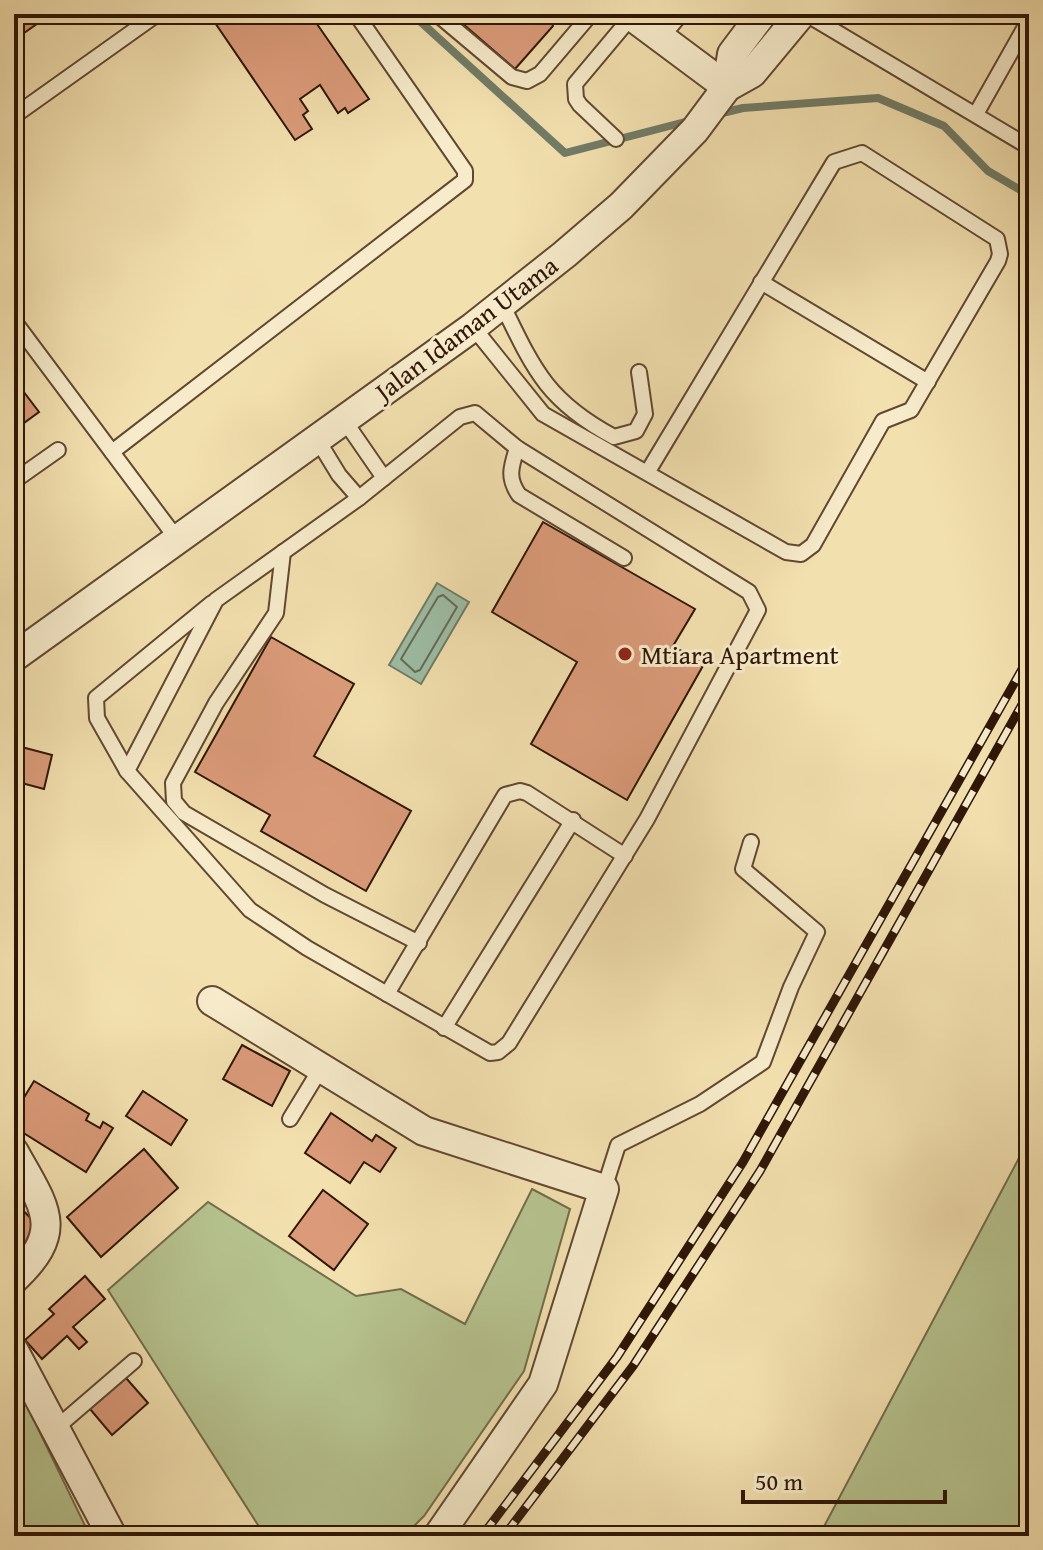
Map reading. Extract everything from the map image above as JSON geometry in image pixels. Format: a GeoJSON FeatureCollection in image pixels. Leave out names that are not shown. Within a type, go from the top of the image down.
{"type":"FeatureCollection","features":[{"type":"Feature","properties":{"kind":"street","name":"Jalan Idaman Utama"},"geometry":{"type":"LineString","coordinates":[[727,87],[732,54],[762,14]]}},
{"type":"Feature","properties":{"kind":"street","name":"Jalan Idaman Utama"},"geometry":{"type":"LineString","coordinates":[[14,657],[502,304],[621,206],[701,122],[727,87],[752,73],[803,14]]}},
{"type":"Feature","properties":{"kind":"street"},"geometry":{"type":"LineString","coordinates":[[630,15],[664,24],[727,87]]}},
{"type":"Feature","properties":{"kind":"street"},"geometry":{"type":"LineString","coordinates":[[212,1001],[424,1131],[604,1189],[543,1384],[438,1536]]}},
{"type":"Feature","properties":{"kind":"street"},"geometry":{"type":"LineString","coordinates":[[14,1152],[42,1211],[48,1232],[41,1251],[14,1279]]}},
{"type":"Feature","properties":{"kind":"street"},"geometry":{"type":"LineString","coordinates":[[14,1351],[112,1536]]}},
{"type":"Feature","properties":{"kind":"lane"},"geometry":{"type":"LineString","coordinates":[[112,452],[465,180],[465,171],[356,14]]}},
{"type":"Feature","properties":{"kind":"lane"},"geometry":{"type":"LineString","coordinates":[[437,14],[512,77],[527,81],[540,74],[591,14]]}},
{"type":"Feature","properties":{"kind":"lane"},"geometry":{"type":"LineString","coordinates":[[803,14],[1029,147]]}},
{"type":"Feature","properties":{"kind":"lane"},"geometry":{"type":"LineString","coordinates":[[14,116],[156,15]]}},
{"type":"Feature","properties":{"kind":"lane"},"geometry":{"type":"LineString","coordinates":[[616,139],[580,105],[574,92],[579,78],[630,15]]}},
{"type":"Feature","properties":{"kind":"lane"},"geometry":{"type":"LineString","coordinates":[[976,114],[1029,20]]}},
{"type":"Feature","properties":{"kind":"lane"},"geometry":{"type":"LineString","coordinates":[[473,327],[543,414],[786,552],[801,554],[813,545],[883,421],[911,410],[998,261],[1000,246],[991,234],[862,153],[834,162],[647,473]]}},
{"type":"Feature","properties":{"kind":"lane"},"geometry":{"type":"LineString","coordinates":[[761,282],[928,382]]}},
{"type":"Feature","properties":{"kind":"lane"},"geometry":{"type":"LineString","coordinates":[[502,304],[552,394],[584,421],[614,437],[636,431],[645,414],[639,372]]}},
{"type":"Feature","properties":{"kind":"lane"},"geometry":{"type":"LineString","coordinates":[[14,321],[177,539]]}},
{"type":"Feature","properties":{"kind":"lane"},"geometry":{"type":"LineString","coordinates":[[467,414],[483,416],[517,448],[749,592],[757,603],[757,616],[625,856],[504,1049],[490,1053],[307,948],[250,910],[127,771],[97,718],[96,698],[216,600],[359,498],[467,414]]}},
{"type":"Feature","properties":{"kind":"lane"},"geometry":{"type":"LineString","coordinates":[[344,420],[384,478]]}},
{"type":"Feature","properties":{"kind":"lane"},"geometry":{"type":"LineString","coordinates":[[317,439],[339,475],[359,498]]}},
{"type":"Feature","properties":{"kind":"lane"},"geometry":{"type":"LineString","coordinates":[[517,448],[510,469],[511,483],[519,495],[624,558]]}},
{"type":"Feature","properties":{"kind":"lane"},"geometry":{"type":"LineString","coordinates":[[14,481],[58,450]]}},
{"type":"Feature","properties":{"kind":"lane"},"geometry":{"type":"LineString","coordinates":[[283,552],[276,613],[216,703],[173,783],[174,801],[184,813],[325,895],[419,943]]}},
{"type":"Feature","properties":{"kind":"lane"},"geometry":{"type":"LineString","coordinates":[[127,771],[216,600]]}},
{"type":"Feature","properties":{"kind":"lane"},"geometry":{"type":"LineString","coordinates":[[387,994],[505,795],[520,791],[527,793],[625,856]]}},
{"type":"Feature","properties":{"kind":"lane"},"geometry":{"type":"LineString","coordinates":[[156,807],[174,801]]}},
{"type":"Feature","properties":{"kind":"lane"},"geometry":{"type":"LineString","coordinates":[[444,1028],[573,820]]}},
{"type":"Feature","properties":{"kind":"lane"},"geometry":{"type":"LineString","coordinates":[[604,1189],[618,1145],[700,1104],[763,1062],[791,987],[817,932],[743,869],[751,842]]}},
{"type":"Feature","properties":{"kind":"lane"},"geometry":{"type":"LineString","coordinates":[[290,1119],[321,1068]]}},
{"type":"Feature","properties":{"kind":"lane"},"geometry":{"type":"LineString","coordinates":[[55,1429],[134,1361]]}},
{"type":"Feature","properties":{"kind":"shaded area"},"geometry":{"type":"Polygon","coordinates":[[[1029,1139],[1029,1536],[819,1536],[1029,1139]]]}},
{"type":"Feature","properties":{"kind":"shaded area"},"geometry":{"type":"Polygon","coordinates":[[[532,1189],[570,1209],[524,1371],[424,1516],[404,1536],[265,1536],[108,1290],[208,1202],[356,1296],[401,1289],[465,1324],[532,1189]]]}},
{"type":"Feature","properties":{"kind":"shaded area"},"geometry":{"type":"Polygon","coordinates":[[[14,1379],[90,1536],[14,1536],[14,1379]]]}},
{"type":"Feature","properties":{"kind":"water"},"geometry":{"type":"Polygon","coordinates":[[[437,583],[469,602],[421,684],[389,665],[437,583]]]}},
{"type":"Feature","properties":{"kind":"building"},"geometry":{"type":"Polygon","coordinates":[[[14,14],[51,14],[14,40],[14,14]]]}},
{"type":"Feature","properties":{"kind":"building"},"geometry":{"type":"Polygon","coordinates":[[[209,14],[310,14],[369,99],[348,113],[345,108],[338,113],[320,85],[300,99],[308,111],[303,115],[312,129],[295,140],[209,14]]]}},
{"type":"Feature","properties":{"kind":"building"},"geometry":{"type":"Polygon","coordinates":[[[457,14],[549,14],[553,26],[515,69],[455,17],[457,14]]]}},
{"type":"Feature","properties":{"kind":"building"},"geometry":{"type":"Polygon","coordinates":[[[14,379],[39,412],[17,428],[14,424],[14,379]]]}},
{"type":"Feature","properties":{"kind":"building","name":"Mtiara Apartment"},"geometry":{"type":"Polygon","coordinates":[[[543,522],[695,609],[673,646],[704,664],[627,800],[531,744],[577,662],[492,612],[543,522]]]}},
{"type":"Feature","properties":{"kind":"building"},"geometry":{"type":"Polygon","coordinates":[[[271,637],[354,684],[314,756],[411,811],[366,891],[261,831],[270,815],[195,772],[271,637]]]}},
{"type":"Feature","properties":{"kind":"building"},"geometry":{"type":"Polygon","coordinates":[[[14,745],[52,755],[44,789],[14,781],[14,745]]]}},
{"type":"Feature","properties":{"kind":"building"},"geometry":{"type":"Polygon","coordinates":[[[242,1045],[290,1071],[272,1106],[223,1079],[242,1045]]]}},
{"type":"Feature","properties":{"kind":"building"},"geometry":{"type":"Polygon","coordinates":[[[34,1081],[89,1114],[86,1120],[100,1128],[103,1122],[113,1128],[86,1172],[14,1127],[14,1114],[34,1081]]]}},
{"type":"Feature","properties":{"kind":"building"},"geometry":{"type":"Polygon","coordinates":[[[143,1091],[187,1120],[171,1145],[126,1116],[143,1091]]]}},
{"type":"Feature","properties":{"kind":"building"},"geometry":{"type":"Polygon","coordinates":[[[331,1113],[372,1141],[376,1135],[396,1148],[380,1172],[364,1162],[350,1183],[305,1153],[331,1113]]]}},
{"type":"Feature","properties":{"kind":"building"},"geometry":{"type":"Polygon","coordinates":[[[144,1149],[178,1188],[101,1257],[67,1217],[144,1149]]]}},
{"type":"Feature","properties":{"kind":"building"},"geometry":{"type":"Polygon","coordinates":[[[323,1190],[368,1224],[334,1270],[289,1236],[323,1190]]]}},
{"type":"Feature","properties":{"kind":"building"},"geometry":{"type":"Polygon","coordinates":[[[14,1201],[41,1229],[14,1254],[14,1201]]]}},
{"type":"Feature","properties":{"kind":"building"},"geometry":{"type":"Polygon","coordinates":[[[85,1276],[105,1299],[73,1327],[87,1342],[79,1349],[67,1336],[42,1359],[25,1340],[54,1314],[49,1309],[85,1276]]]}},
{"type":"Feature","properties":{"kind":"building"},"geometry":{"type":"Polygon","coordinates":[[[126,1378],[148,1403],[112,1435],[90,1409],[126,1378]]]}},
{"type":"Feature","properties":{"kind":"waterway"},"geometry":{"type":"LineString","coordinates":[[412,14],[565,153],[689,121]]}},
{"type":"Feature","properties":{"kind":"waterway"},"geometry":{"type":"LineString","coordinates":[[718,114],[743,108],[878,98],[944,126],[988,171],[1029,195]]}},
{"type":"Feature","properties":{"kind":"railway"},"geometry":{"type":"LineString","coordinates":[[482,1536],[617,1357],[743,1162],[1029,657]]}},
{"type":"Feature","properties":{"kind":"railway"},"geometry":{"type":"LineString","coordinates":[[504,1536],[633,1366],[760,1171],[1029,692]]}},
{"type":"Feature","properties":{"kind":"place","name":"Mtiara Apartment"},"geometry":{"type":"Point","coordinates":[625,654]}}]}
